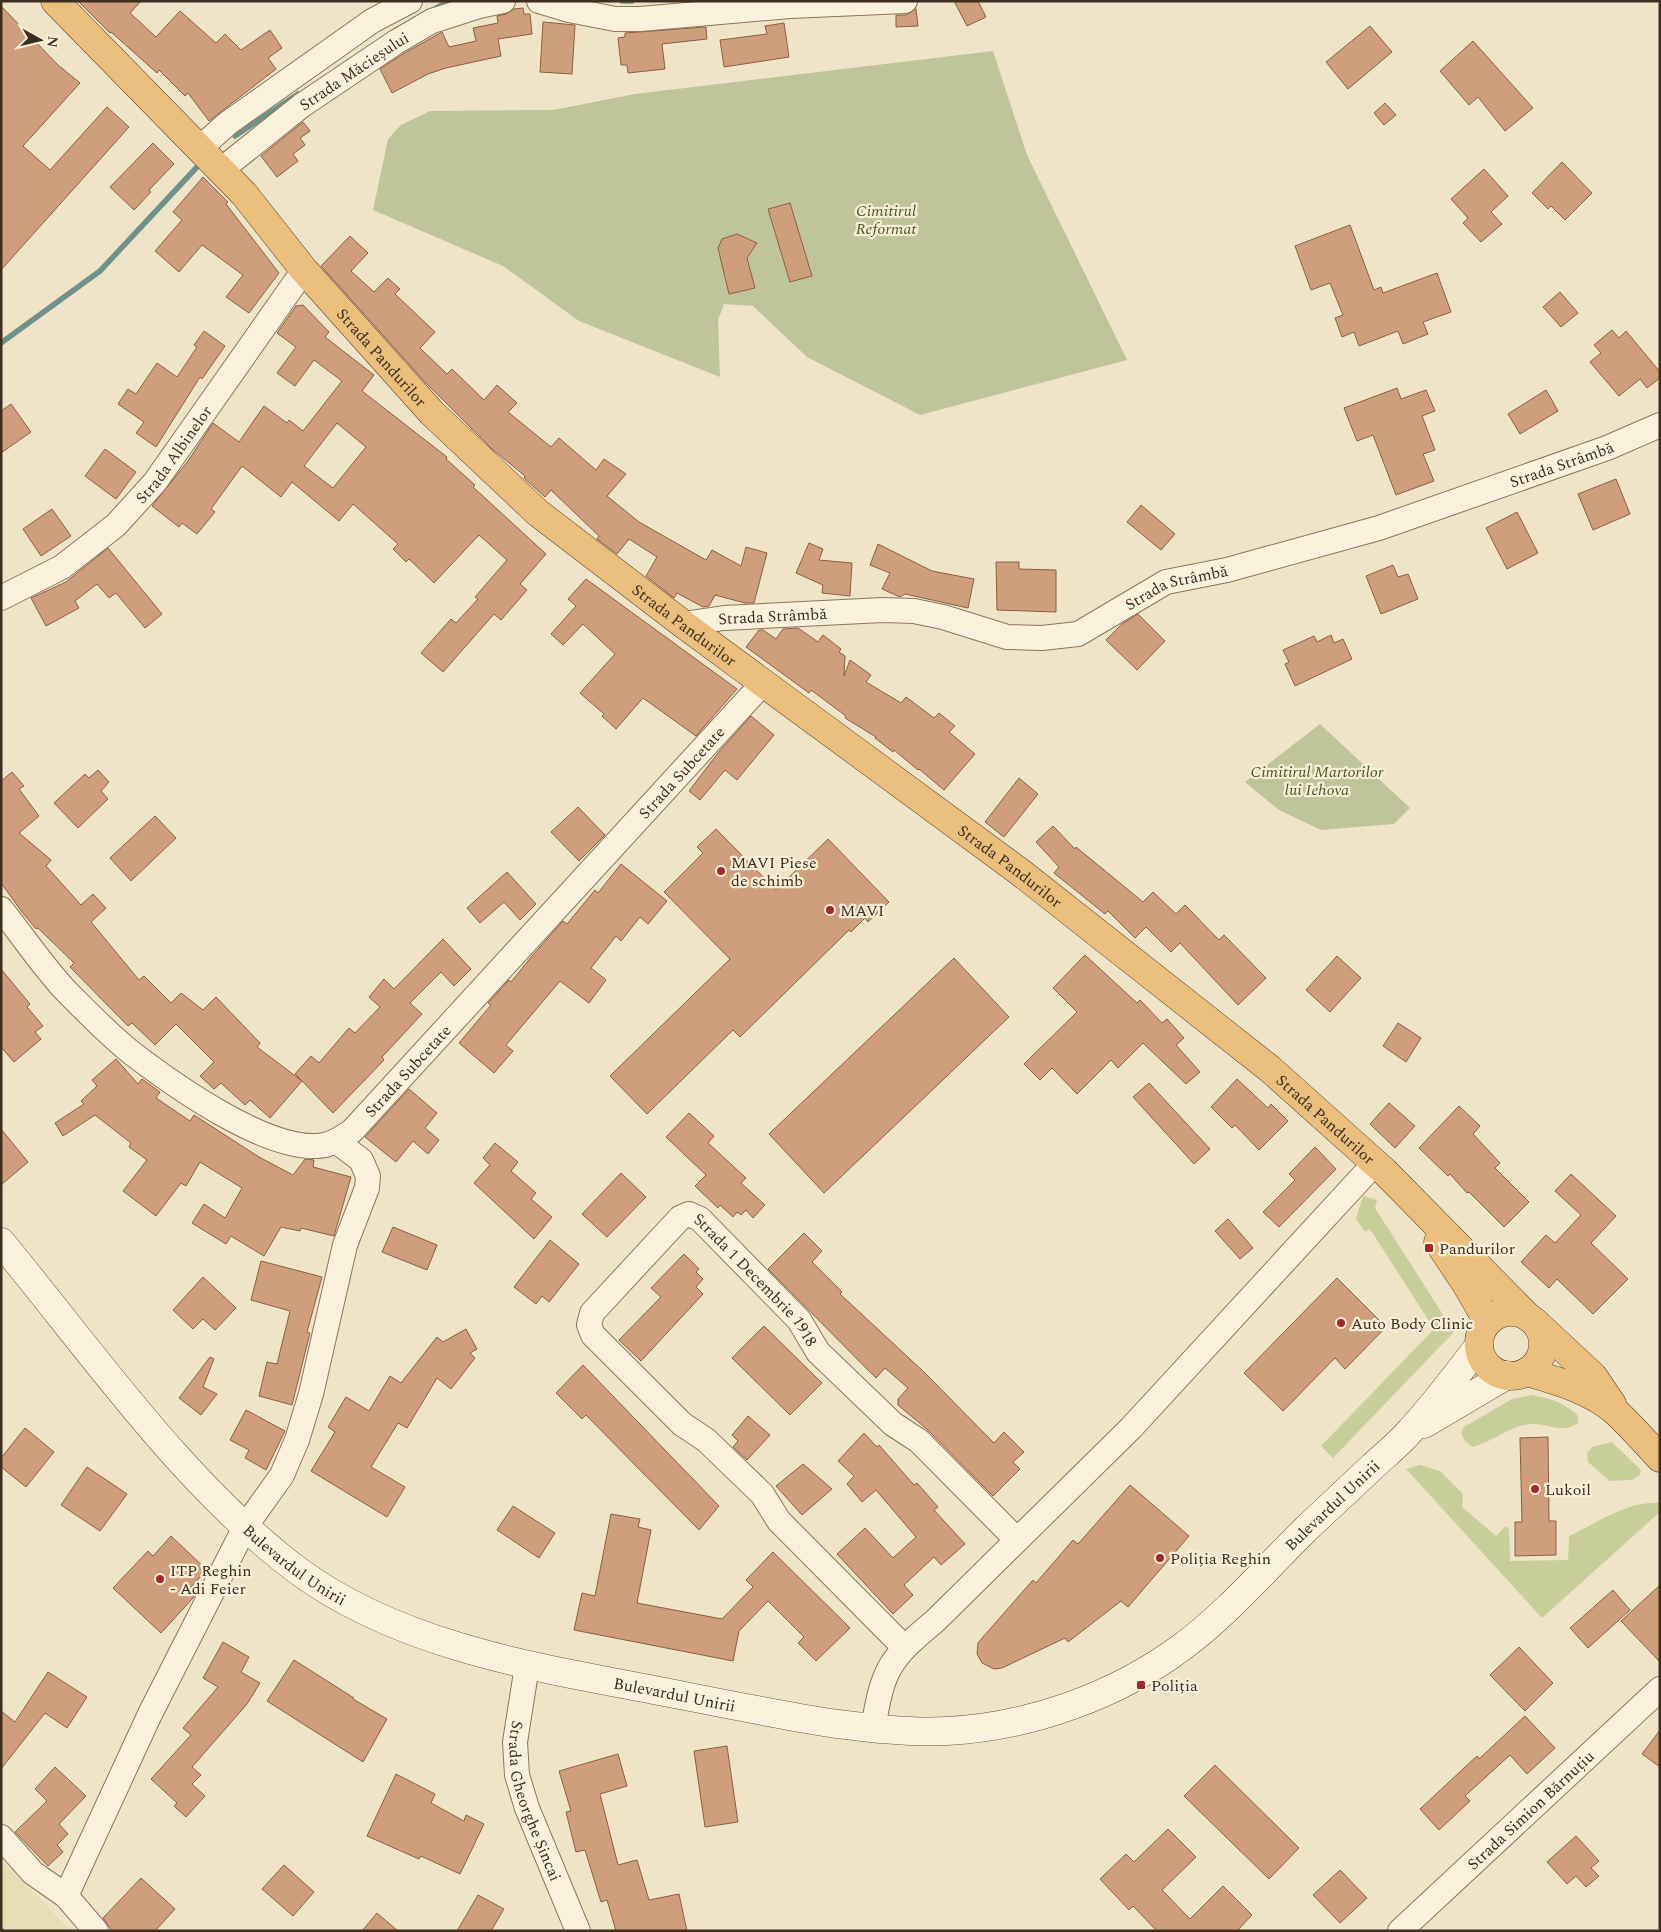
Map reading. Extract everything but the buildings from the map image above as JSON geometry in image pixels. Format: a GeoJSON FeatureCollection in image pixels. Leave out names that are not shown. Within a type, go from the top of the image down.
{"type":"FeatureCollection","features":[{"type":"Feature","properties":{"kind":"highway","name":"Strada Pandurilor"},"geometry":{"type":"LineString","coordinates":[[54,1],[222,170],[244,194],[304,270],[432,413],[531,506],[683,624],[1020,872],[1246,1050],[1305,1099],[1379,1167],[1531,1319],[1593,1376],[1607,1394],[1616,1412]]}},
{"type":"Feature","properties":{"kind":"highway","name":"Strada Pandurilor"},"geometry":{"type":"LineString","coordinates":[[1379,1167],[1448,1256],[1484,1334]]}},
{"type":"Feature","properties":{"kind":"highway"},"geometry":{"type":"LineString","coordinates":[[1506,1312],[1517,1312],[1531,1319],[1540,1330],[1543,1349],[1540,1358],[1517,1373],[1497,1372],[1488,1366],[1482,1357],[1484,1334],[1496,1315],[1506,1312]]}},
{"type":"Feature","properties":{"kind":"highway","name":"Strada Pandurilor"},"geometry":{"type":"LineString","coordinates":[[1517,1373],[1580,1390],[1616,1412],[1660,1458]]}},
{"type":"Feature","properties":{"kind":"main road","name":"Bulevardul Unirii"},"geometry":{"type":"LineString","coordinates":[[1,1242],[155,1431],[244,1527],[303,1574],[383,1618],[436,1639],[526,1666],[792,1717],[873,1729],[948,1731],[1019,1721],[1094,1696],[1152,1668],[1185,1645],[1212,1621],[1410,1432],[1484,1334]]}},
{"type":"Feature","properties":{"kind":"main road","name":"Bulevardul Unirii"},"geometry":{"type":"LineString","coordinates":[[1410,1432],[1517,1373]]}},
{"type":"Feature","properties":{"kind":"street","name":"Strada Măcieșului"},"geometry":{"type":"LineString","coordinates":[[200,148],[228,123],[372,21],[410,1]]}},
{"type":"Feature","properties":{"kind":"street","name":"Strada Măcieșului"},"geometry":{"type":"LineString","coordinates":[[222,170],[301,106],[396,42],[432,21],[479,6],[503,1]]}},
{"type":"Feature","properties":{"kind":"street"},"geometry":{"type":"LineString","coordinates":[[539,1],[569,10],[614,19],[640,20],[790,6],[905,1]]}},
{"type":"Feature","properties":{"kind":"street","name":"Strada Albinelor"},"geometry":{"type":"LineString","coordinates":[[1,598],[62,568],[116,525],[155,482],[304,270]]}},
{"type":"Feature","properties":{"kind":"street","name":"Strada Strâmbă"},"geometry":{"type":"LineString","coordinates":[[683,624],[724,618],[883,610],[914,611],[943,617],[1007,637],[1042,638],[1078,634],[1166,582],[1227,570],[1379,528],[1607,448],[1660,426]]}},
{"type":"Feature","properties":{"kind":"street","name":"Strada Subcetate"},"geometry":{"type":"LineString","coordinates":[[1,908],[66,990],[132,1053],[221,1113],[256,1131],[287,1143],[318,1146],[336,1141],[352,1132],[764,682]]}},
{"type":"Feature","properties":{"kind":"street"},"geometry":{"type":"LineString","coordinates":[[66,1896],[150,1714],[244,1527],[282,1475],[297,1440],[311,1394],[345,1244],[367,1188],[368,1176],[362,1160],[336,1141]]}},
{"type":"Feature","properties":{"kind":"street"},"geometry":{"type":"LineString","coordinates":[[873,1729],[882,1683],[891,1662],[904,1647],[935,1621],[1016,1539],[1132,1428],[1379,1167]]}},
{"type":"Feature","properties":{"kind":"street","name":"Strada 1 Decembrie 1918"},"geometry":{"type":"LineString","coordinates":[[904,1647],[779,1521],[762,1494],[706,1440],[682,1424],[593,1335],[589,1325],[592,1313],[680,1218],[689,1214],[700,1219],[799,1320],[818,1352],[893,1424],[919,1441],[1016,1539]]}},
{"type":"Feature","properties":{"kind":"street","name":"Strada Gheorghe Șincai"},"geometry":{"type":"LineString","coordinates":[[526,1666],[515,1742],[516,1775],[527,1808],[578,1931]]}},
{"type":"Feature","properties":{"kind":"street","name":"Strada Simion Bărnuțiu"},"geometry":{"type":"LineString","coordinates":[[1400,1931],[1660,1689]]}},
{"type":"Feature","properties":{"kind":"street"},"geometry":{"type":"LineString","coordinates":[[1,1837],[33,1873],[66,1896],[96,1931]]}},
{"type":"Feature","properties":{"kind":"shaded area"},"geometry":{"type":"Polygon","coordinates":[[[1,1861],[44,1903],[71,1931],[1,1931],[1,1861]]]}},
{"type":"Feature","properties":{"kind":"green space","name":"Cimitirul Reformat"},"geometry":{"type":"Polygon","coordinates":[[[993,51],[1027,155],[1127,360],[920,415],[807,357],[753,306],[724,304],[718,320],[720,377],[579,321],[503,266],[373,210],[388,139],[401,125],[430,111],[553,110],[635,94],[993,51]]]}},
{"type":"Feature","properties":{"kind":"green space","name":"Cimitirul Martorilor lui Iehova"},"geometry":{"type":"Polygon","coordinates":[[[1320,724],[1410,808],[1394,824],[1321,830],[1279,810],[1245,782],[1320,724]]]}},
{"type":"Feature","properties":{"kind":"green space"},"geometry":{"type":"Polygon","coordinates":[[[1363,1196],[1377,1200],[1375,1208],[1454,1332],[1333,1458],[1321,1446],[1434,1329],[1370,1229],[1365,1232],[1356,1219],[1363,1196]]]}},
{"type":"Feature","properties":{"kind":"green space"},"geometry":{"type":"Polygon","coordinates":[[[1532,1395],[1563,1404],[1578,1416],[1578,1423],[1567,1428],[1538,1424],[1523,1425],[1473,1447],[1465,1441],[1461,1433],[1464,1427],[1512,1399],[1532,1395]]]}},
{"type":"Feature","properties":{"kind":"green space"},"geometry":{"type":"Polygon","coordinates":[[[1612,1442],[1641,1470],[1640,1475],[1632,1480],[1610,1481],[1588,1462],[1587,1453],[1592,1447],[1612,1442]]]}},
{"type":"Feature","properties":{"kind":"green space"},"geometry":{"type":"Polygon","coordinates":[[[1420,1465],[1440,1471],[1463,1494],[1462,1507],[1496,1536],[1506,1526],[1509,1529],[1510,1561],[1568,1560],[1569,1536],[1636,1505],[1660,1503],[1660,1512],[1542,1618],[1406,1469],[1420,1465]]]}},
{"type":"Feature","properties":{"kind":"waterway"},"geometry":{"type":"LineString","coordinates":[[433,10],[449,1]]}},
{"type":"Feature","properties":{"kind":"waterway"},"geometry":{"type":"LineString","coordinates":[[622,1],[632,1]]}},
{"type":"Feature","properties":{"kind":"waterway"},"geometry":{"type":"LineString","coordinates":[[235,136],[298,94]]}},
{"type":"Feature","properties":{"kind":"waterway"},"geometry":{"type":"LineString","coordinates":[[1,343],[100,271],[197,167]]}},
{"type":"Feature","properties":{"kind":"place","name":"MAVI Piese de schimb"},"geometry":{"type":"Point","coordinates":[721,871]}},
{"type":"Feature","properties":{"kind":"place","name":"MAVI"},"geometry":{"type":"Point","coordinates":[830,910]}},
{"type":"Feature","properties":{"kind":"place","name":"Pandurilor"},"geometry":{"type":"Point","coordinates":[1429,1248]}},
{"type":"Feature","properties":{"kind":"place","name":"Auto Body Clinic"},"geometry":{"type":"Point","coordinates":[1341,1323]}},
{"type":"Feature","properties":{"kind":"place","name":"Lukoil"},"geometry":{"type":"Point","coordinates":[1535,1489]}},
{"type":"Feature","properties":{"kind":"place","name":"Poliția Reghin"},"geometry":{"type":"Point","coordinates":[1160,1558]}},
{"type":"Feature","properties":{"kind":"place","name":"ITP Reghin - Adi Feier"},"geometry":{"type":"Point","coordinates":[160,1579]}},
{"type":"Feature","properties":{"kind":"place","name":"Poliția"},"geometry":{"type":"Point","coordinates":[1141,1685]}}]}
